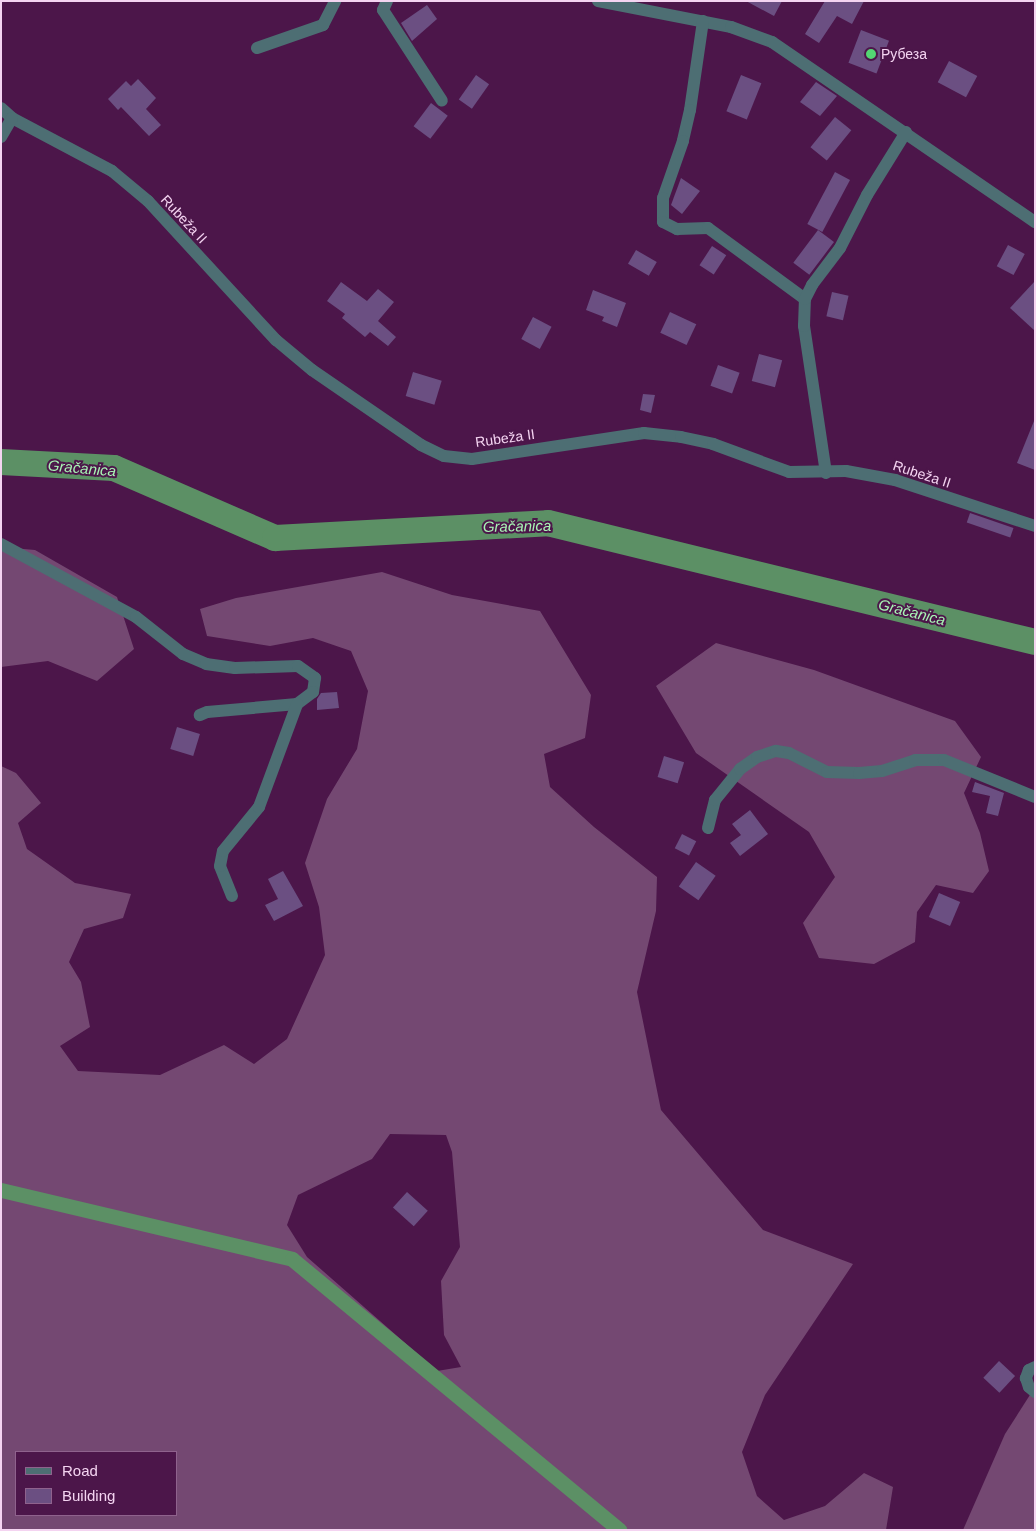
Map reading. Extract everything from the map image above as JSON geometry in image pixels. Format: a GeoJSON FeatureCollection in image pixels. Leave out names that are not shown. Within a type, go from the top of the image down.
{"type":"FeatureCollection","features":[{"type":"Feature","properties":{"kind":"street"},"geometry":{"type":"LineString","coordinates":[[256,48],[323,26],[335,1]]}},
{"type":"Feature","properties":{"kind":"street"},"geometry":{"type":"LineString","coordinates":[[598,1],[703,21],[772,42],[1035,222]]}},
{"type":"Feature","properties":{"kind":"street"},"geometry":{"type":"LineString","coordinates":[[382,4],[442,101]]}},
{"type":"Feature","properties":{"kind":"street"},"geometry":{"type":"LineString","coordinates":[[703,21],[690,110],[683,141],[663,198],[663,222],[677,229],[708,228],[805,300]]}},
{"type":"Feature","properties":{"kind":"street","name":"Rubeža II"},"geometry":{"type":"LineString","coordinates":[[1,108],[12,118],[112,171],[148,201],[276,340],[312,370],[421,445],[444,456],[472,459],[644,434],[713,444],[789,472],[846,471],[895,480],[1035,526]]}},
{"type":"Feature","properties":{"kind":"street"},"geometry":{"type":"LineString","coordinates":[[1,137],[12,118]]}},
{"type":"Feature","properties":{"kind":"street"},"geometry":{"type":"LineString","coordinates":[[826,472],[804,326],[805,300],[812,285],[840,248],[867,195],[906,132]]}},
{"type":"Feature","properties":{"kind":"street"},"geometry":{"type":"LineString","coordinates":[[1,544],[136,617],[183,654],[206,664],[235,668],[298,666],[306,669],[316,684],[308,699],[297,704],[207,712],[200,715]]}},
{"type":"Feature","properties":{"kind":"street"},"geometry":{"type":"LineString","coordinates":[[232,896],[220,866],[223,851],[259,806],[297,704]]}},
{"type":"Feature","properties":{"kind":"street"},"geometry":{"type":"LineString","coordinates":[[708,828],[714,800],[740,769],[757,757],[776,751],[788,753],[827,772],[859,774],[882,771],[915,760],[944,760],[1035,797]]}},
{"type":"Feature","properties":{"kind":"street"},"geometry":{"type":"LineString","coordinates":[[1035,1367],[1029,1370],[1026,1378],[1029,1387],[1035,1392]]}},
{"type":"Feature","properties":{"kind":"shaded area"},"geometry":{"type":"Polygon","coordinates":[[[1,547],[35,550],[117,597],[134,649],[97,681],[48,661],[1,667],[1,547]]]}},
{"type":"Feature","properties":{"kind":"shaded area"},"geometry":{"type":"Polygon","coordinates":[[[382,572],[452,595],[540,611],[591,695],[585,738],[544,754],[550,787],[594,827],[657,877],[656,911],[637,992],[661,1110],[763,1230],[853,1264],[765,1395],[742,1452],[757,1496],[784,1520],[825,1506],[864,1473],[893,1487],[886,1530],[1,1530],[1,766],[16,773],[41,803],[18,823],[27,849],[75,883],[131,894],[123,918],[84,929],[69,962],[81,982],[90,1027],[60,1046],[78,1071],[160,1075],[224,1045],[254,1064],[287,1039],[325,955],[319,907],[305,863],[327,799],[357,749],[368,691],[351,651],[313,638],[270,646],[207,636],[200,609],[236,598],[382,572]],[[390,1134],[372,1159],[298,1195],[287,1225],[307,1257],[437,1371],[461,1367],[444,1335],[441,1281],[460,1247],[452,1152],[446,1135],[390,1134]]]}},
{"type":"Feature","properties":{"kind":"shaded area"},"geometry":{"type":"Polygon","coordinates":[[[716,643],[814,670],[955,721],[981,757],[964,793],[980,833],[989,871],[973,893],[936,885],[917,912],[915,942],[874,964],[819,958],[803,923],[835,877],[809,832],[696,753],[656,686],[716,643]]]}},
{"type":"Feature","properties":{"kind":"shaded area"},"geometry":{"type":"Polygon","coordinates":[[[1035,1387],[1035,1530],[963,1530],[1005,1434],[1035,1387]]]}},
{"type":"Feature","properties":{"kind":"building"},"geometry":{"type":"Polygon","coordinates":[[[746,1],[782,1],[774,16],[746,1]]]}},
{"type":"Feature","properties":{"kind":"building"},"geometry":{"type":"Polygon","coordinates":[[[825,1],[864,1],[852,24],[837,16],[819,43],[805,34],[825,1]]]}},
{"type":"Feature","properties":{"kind":"building"},"geometry":{"type":"Polygon","coordinates":[[[427,5],[437,19],[412,41],[401,23],[427,5]]]}},
{"type":"Feature","properties":{"kind":"building"},"geometry":{"type":"Polygon","coordinates":[[[861,30],[889,41],[876,73],[848,63],[861,30]]]}},
{"type":"Feature","properties":{"kind":"building"},"geometry":{"type":"Polygon","coordinates":[[[949,61],[977,76],[966,97],[938,82],[949,61]]]}},
{"type":"Feature","properties":{"kind":"building"},"geometry":{"type":"Polygon","coordinates":[[[476,75],[489,84],[472,109],[459,100],[476,75]]]}},
{"type":"Feature","properties":{"kind":"building"},"geometry":{"type":"Polygon","coordinates":[[[741,75],[761,83],[747,119],[726,111],[741,75]]]}},
{"type":"Feature","properties":{"kind":"building"},"geometry":{"type":"Polygon","coordinates":[[[138,79],[156,98],[146,109],[161,125],[149,136],[121,107],[118,110],[108,99],[126,81],[131,86],[138,79]]]}},
{"type":"Feature","properties":{"kind":"building"},"geometry":{"type":"Polygon","coordinates":[[[816,82],[837,96],[820,116],[800,102],[816,82]]]}},
{"type":"Feature","properties":{"kind":"building"},"geometry":{"type":"Polygon","coordinates":[[[431,103],[448,116],[430,139],[414,126],[431,103]]]}},
{"type":"Feature","properties":{"kind":"building"},"geometry":{"type":"Polygon","coordinates":[[[835,117],[851,130],[827,161],[810,147],[835,117]]]}},
{"type":"Feature","properties":{"kind":"building"},"geometry":{"type":"Polygon","coordinates":[[[835,172],[850,180],[822,232],[807,224],[835,172]]]}},
{"type":"Feature","properties":{"kind":"building"},"geometry":{"type":"Polygon","coordinates":[[[681,178],[700,191],[682,214],[671,205],[681,178]]]}},
{"type":"Feature","properties":{"kind":"building"},"geometry":{"type":"Polygon","coordinates":[[[818,230],[834,242],[809,275],[793,263],[818,230]]]}},
{"type":"Feature","properties":{"kind":"building"},"geometry":{"type":"Polygon","coordinates":[[[1008,245],[1025,254],[1014,275],[997,266],[1008,245]]]}},
{"type":"Feature","properties":{"kind":"building"},"geometry":{"type":"Polygon","coordinates":[[[712,246],[726,255],[714,275],[699,265],[712,246]]]}},
{"type":"Feature","properties":{"kind":"building"},"geometry":{"type":"Polygon","coordinates":[[[636,250],[657,262],[649,276],[628,264],[636,250]]]}},
{"type":"Feature","properties":{"kind":"building"},"geometry":{"type":"Polygon","coordinates":[[[1035,281],[1035,331],[1010,308],[1035,281]]]}},
{"type":"Feature","properties":{"kind":"building"},"geometry":{"type":"Polygon","coordinates":[[[341,282],[367,301],[378,289],[394,302],[378,321],[396,337],[388,346],[370,332],[365,337],[342,318],[345,314],[327,301],[341,282]]]}},
{"type":"Feature","properties":{"kind":"building"},"geometry":{"type":"Polygon","coordinates":[[[593,290],[626,303],[617,327],[602,321],[604,317],[586,310],[593,290]]]}},
{"type":"Feature","properties":{"kind":"building"},"geometry":{"type":"Polygon","coordinates":[[[832,292],[849,296],[843,320],[826,316],[832,292]]]}},
{"type":"Feature","properties":{"kind":"building"},"geometry":{"type":"Polygon","coordinates":[[[670,312],[696,324],[687,345],[660,333],[670,312]]]}},
{"type":"Feature","properties":{"kind":"building"},"geometry":{"type":"Polygon","coordinates":[[[533,317],[552,327],[540,349],[521,339],[533,317]]]}},
{"type":"Feature","properties":{"kind":"building"},"geometry":{"type":"Polygon","coordinates":[[[759,354],[782,360],[775,387],[752,381],[759,354]]]}},
{"type":"Feature","properties":{"kind":"building"},"geometry":{"type":"Polygon","coordinates":[[[718,365],[740,373],[732,394],[710,386],[718,365]]]}},
{"type":"Feature","properties":{"kind":"building"},"geometry":{"type":"Polygon","coordinates":[[[413,372],[442,381],[434,405],[406,396],[413,372]]]}},
{"type":"Feature","properties":{"kind":"building"},"geometry":{"type":"Polygon","coordinates":[[[643,394],[655,395],[651,413],[640,410],[643,394]]]}},
{"type":"Feature","properties":{"kind":"building"},"geometry":{"type":"Polygon","coordinates":[[[1035,421],[1035,470],[1017,463],[1035,421]]]}},
{"type":"Feature","properties":{"kind":"building"},"geometry":{"type":"Polygon","coordinates":[[[970,513],[1013,528],[1010,537],[967,522],[970,513]]]}},
{"type":"Feature","properties":{"kind":"building"},"geometry":{"type":"Polygon","coordinates":[[[337,692],[339,708],[317,710],[317,699],[321,693],[337,692]]]}},
{"type":"Feature","properties":{"kind":"building"},"geometry":{"type":"Polygon","coordinates":[[[177,727],[200,734],[193,756],[170,749],[177,727]]]}},
{"type":"Feature","properties":{"kind":"building"},"geometry":{"type":"Polygon","coordinates":[[[664,756],[684,762],[678,783],[658,777],[664,756]]]}},
{"type":"Feature","properties":{"kind":"building"},"geometry":{"type":"Polygon","coordinates":[[[975,782],[1004,793],[998,816],[986,813],[990,796],[972,792],[975,782]]]}},
{"type":"Feature","properties":{"kind":"building"},"geometry":{"type":"Polygon","coordinates":[[[750,810],[768,834],[740,856],[730,843],[741,835],[732,824],[750,810]]]}},
{"type":"Feature","properties":{"kind":"building"},"geometry":{"type":"Polygon","coordinates":[[[682,834],[696,841],[689,856],[675,848],[682,834]]]}},
{"type":"Feature","properties":{"kind":"building"},"geometry":{"type":"Polygon","coordinates":[[[696,862],[716,876],[698,900],[679,887],[696,862]]]}},
{"type":"Feature","properties":{"kind":"building"},"geometry":{"type":"Polygon","coordinates":[[[283,871],[303,906],[274,921],[265,905],[278,899],[268,879],[283,871]]]}},
{"type":"Feature","properties":{"kind":"building"},"geometry":{"type":"Polygon","coordinates":[[[939,893],[960,902],[950,926],[929,917],[939,893]]]}},
{"type":"Feature","properties":{"kind":"building"},"geometry":{"type":"Polygon","coordinates":[[[407,1192],[428,1211],[414,1226],[393,1208],[407,1192]]]}},
{"type":"Feature","properties":{"kind":"building"},"geometry":{"type":"Polygon","coordinates":[[[999,1361],[1015,1376],[999,1393],[983,1378],[999,1361]]]}},
{"type":"Feature","properties":{"kind":"waterway","name":"Gračanica"},"geometry":{"type":"LineString","coordinates":[[1,462],[114,468],[275,538],[548,523],[1035,642]]}},
{"type":"Feature","properties":{"kind":"waterway"},"geometry":{"type":"LineString","coordinates":[[1,1190],[292,1259],[620,1530]]}},
{"type":"Feature","properties":{"kind":"place","name":"Рубеза"},"geometry":{"type":"Point","coordinates":[871,54]}}]}
